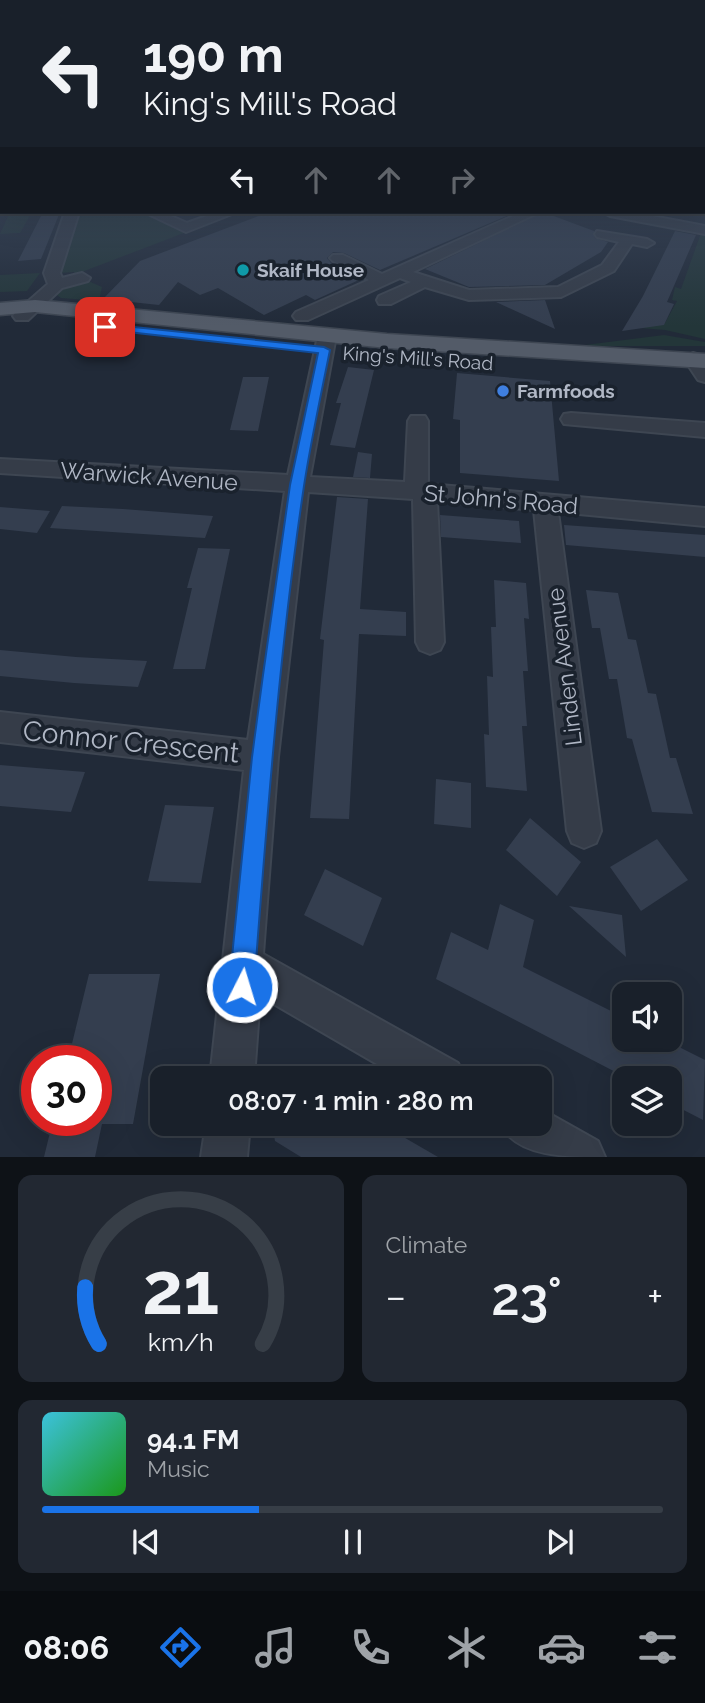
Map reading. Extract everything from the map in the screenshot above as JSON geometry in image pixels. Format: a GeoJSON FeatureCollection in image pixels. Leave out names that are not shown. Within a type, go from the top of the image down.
{"type":"FeatureCollection","features":[{"type":"Feature","properties":{"kind":"main road","name":"King's Mill's Road"},"geometry":{"type":"LineString","coordinates":[[16,310],[541,366],[645,372],[702,367]]}},
{"type":"Feature","properties":{"kind":"street"},"geometry":{"type":"LineString","coordinates":[[56,285],[52,273],[70,218]]}},
{"type":"Feature","properties":{"kind":"street"},"geometry":{"type":"LineString","coordinates":[[163,218],[186,228],[214,218]]}},
{"type":"Feature","properties":{"kind":"street"},"geometry":{"type":"LineString","coordinates":[[302,316],[520,218]]}},
{"type":"Feature","properties":{"kind":"street"},"geometry":{"type":"LineString","coordinates":[[668,218],[705,230]]}},
{"type":"Feature","properties":{"kind":"street"},"geometry":{"type":"LineString","coordinates":[[602,234],[647,243]]}},
{"type":"Feature","properties":{"kind":"street"},"geometry":{"type":"LineString","coordinates":[[400,272],[469,295],[561,292],[608,268],[628,239]]}},
{"type":"Feature","properties":{"kind":"street"},"geometry":{"type":"LineString","coordinates":[[338,258],[382,280]]}},
{"type":"Feature","properties":{"kind":"street"},"geometry":{"type":"LineString","coordinates":[[16,310],[56,285],[82,278]]}},
{"type":"Feature","properties":{"kind":"street"},"geometry":{"type":"LineString","coordinates":[[385,300],[425,281]]}},
{"type":"Feature","properties":{"kind":"street"},"geometry":{"type":"LineString","coordinates":[[233,1066],[262,757],[297,485],[325,343]]}},
{"type":"Feature","properties":{"kind":"street"},"geometry":{"type":"LineString","coordinates":[[571,419],[705,430]]}},
{"type":"Feature","properties":{"kind":"street"},"geometry":{"type":"LineString","coordinates":[[418,421],[430,642]]}},
{"type":"Feature","properties":{"kind":"street","name":"Warwick Avenue"},"geometry":{"type":"LineString","coordinates":[[0,466],[297,485]]}},
{"type":"Feature","properties":{"kind":"street","name":"St John's Road"},"geometry":{"type":"LineString","coordinates":[[297,485],[421,491],[705,517]]}},
{"type":"Feature","properties":{"kind":"street","name":"Linden Avenue"},"geometry":{"type":"LineString","coordinates":[[545,503],[584,831]]}},
{"type":"Feature","properties":{"kind":"street","name":"Connor Crescent"},"geometry":{"type":"LineString","coordinates":[[0,727],[262,757]]}},
{"type":"Feature","properties":{"kind":"street"},"geometry":{"type":"LineString","coordinates":[[244,965],[422,1066]]}},
{"type":"Feature","properties":{"kind":"street"},"geometry":{"type":"LineString","coordinates":[[224,1157],[227,1136]]}},
{"type":"Feature","properties":{"kind":"street"},"geometry":{"type":"LineString","coordinates":[[544,1136],[582,1157]]}},
{"type":"Feature","properties":{"kind":"shaded area"},"geometry":{"type":"Polygon","coordinates":[[[7,218],[29,218],[20,233],[0,234],[7,218]]]}},
{"type":"Feature","properties":{"kind":"shaded area"},"geometry":{"type":"Polygon","coordinates":[[[78,218],[159,218],[184,230],[223,218],[74,275],[74,272],[59,273],[78,218]]]}},
{"type":"Feature","properties":{"kind":"shaded area"},"geometry":{"type":"Polygon","coordinates":[[[701,233],[705,234],[705,339],[665,330],[628,327],[665,323],[677,301],[672,300],[675,287],[681,289],[701,233]]]}},
{"type":"Feature","properties":{"kind":"shaded area"},"geometry":{"type":"Polygon","coordinates":[[[40,273],[27,291],[0,292],[0,275],[40,273]]]}},
{"type":"Feature","properties":{"kind":"shaded area"},"geometry":{"type":"Polygon","coordinates":[[[86,280],[102,287],[99,301],[61,298],[54,293],[86,280]]]}},
{"type":"Feature","properties":{"kind":"shaded area"},"geometry":{"type":"Polygon","coordinates":[[[664,335],[705,342],[705,346],[577,346],[664,335]]]}},
{"type":"Feature","properties":{"kind":"building"},"geometry":{"type":"Polygon","coordinates":[[[40,218],[58,218],[41,259],[18,261],[40,218]]]}},
{"type":"Feature","properties":{"kind":"building"},"geometry":{"type":"Polygon","coordinates":[[[253,218],[502,218],[380,270],[344,253],[333,252],[327,258],[331,263],[361,279],[315,300],[306,295],[264,315],[218,288],[200,295],[178,282],[159,305],[103,299],[140,261],[253,218]]]}},
{"type":"Feature","properties":{"kind":"building"},"geometry":{"type":"Polygon","coordinates":[[[531,218],[559,218],[594,231],[595,238],[608,242],[601,252],[545,285],[469,287],[425,269],[531,218]]]}},
{"type":"Feature","properties":{"kind":"building"},"geometry":{"type":"Polygon","coordinates":[[[675,231],[696,235],[667,302],[674,304],[664,325],[622,331],[643,296],[675,231]]]}},
{"type":"Feature","properties":{"kind":"building"},"geometry":{"type":"Polygon","coordinates":[[[545,300],[555,329],[496,302],[545,300]]]}},
{"type":"Feature","properties":{"kind":"building"},"geometry":{"type":"Polygon","coordinates":[[[348,367],[374,370],[355,448],[330,445],[341,403],[336,403],[348,367]]]}},
{"type":"Feature","properties":{"kind":"building"},"geometry":{"type":"Polygon","coordinates":[[[457,373],[550,381],[559,481],[460,473],[460,420],[453,419],[457,373]]]}},
{"type":"Feature","properties":{"kind":"building"},"geometry":{"type":"Polygon","coordinates":[[[243,377],[269,377],[258,431],[230,430],[243,377]]]}},
{"type":"Feature","properties":{"kind":"building"},"geometry":{"type":"Polygon","coordinates":[[[358,452],[372,454],[370,478],[353,477],[358,452]]]}},
{"type":"Feature","properties":{"kind":"building"},"geometry":{"type":"Polygon","coordinates":[[[337,497],[368,499],[360,609],[406,612],[406,636],[359,634],[349,819],[310,818],[324,640],[320,639],[337,497]]]}},
{"type":"Feature","properties":{"kind":"building"},"geometry":{"type":"Polygon","coordinates":[[[62,506],[213,516],[205,538],[50,528],[62,506]]]}},
{"type":"Feature","properties":{"kind":"building"},"geometry":{"type":"Polygon","coordinates":[[[0,507],[50,511],[37,533],[0,529],[0,507]]]}},
{"type":"Feature","properties":{"kind":"building"},"geometry":{"type":"Polygon","coordinates":[[[440,515],[519,521],[521,543],[441,537],[440,515]]]}},
{"type":"Feature","properties":{"kind":"building"},"geometry":{"type":"Polygon","coordinates":[[[564,525],[705,535],[705,557],[566,545],[564,525]]]}},
{"type":"Feature","properties":{"kind":"building"},"geometry":{"type":"Polygon","coordinates":[[[198,548],[230,549],[205,669],[173,669],[192,588],[187,588],[198,548]]]}},
{"type":"Feature","properties":{"kind":"building"},"geometry":{"type":"Polygon","coordinates":[[[494,580],[526,583],[529,619],[524,618],[528,671],[523,671],[527,726],[522,726],[527,791],[486,787],[484,734],[489,735],[487,676],[493,677],[491,627],[496,627],[494,580]]]}},
{"type":"Feature","properties":{"kind":"building"},"geometry":{"type":"Polygon","coordinates":[[[586,590],[618,593],[628,639],[636,640],[648,693],[656,694],[670,758],[676,758],[693,814],[652,812],[632,739],[627,738],[617,679],[609,679],[600,628],[592,628],[586,590]]]}},
{"type":"Feature","properties":{"kind":"building"},"geometry":{"type":"Polygon","coordinates":[[[0,650],[147,661],[138,687],[74,683],[0,676],[0,650]]]}},
{"type":"Feature","properties":{"kind":"building"},"geometry":{"type":"Polygon","coordinates":[[[0,765],[85,772],[71,812],[0,806],[0,765]]]}},
{"type":"Feature","properties":{"kind":"building"},"geometry":{"type":"Polygon","coordinates":[[[436,779],[471,783],[471,828],[434,824],[436,779]]]}},
{"type":"Feature","properties":{"kind":"building"},"geometry":{"type":"Polygon","coordinates":[[[165,805],[214,807],[201,883],[148,881],[165,805]]]}},
{"type":"Feature","properties":{"kind":"building"},"geometry":{"type":"Polygon","coordinates":[[[530,818],[581,862],[557,896],[506,850],[530,818]]]}},
{"type":"Feature","properties":{"kind":"building"},"geometry":{"type":"Polygon","coordinates":[[[657,839],[688,880],[641,911],[610,867],[657,839]]]}},
{"type":"Feature","properties":{"kind":"building"},"geometry":{"type":"Polygon","coordinates":[[[325,869],[382,898],[363,946],[304,915],[325,869]]]}},
{"type":"Feature","properties":{"kind":"building"},"geometry":{"type":"Polygon","coordinates":[[[500,904],[534,920],[523,967],[612,1012],[612,1052],[682,1052],[682,1048],[705,1060],[703,1120],[682,1109],[682,1066],[612,1066],[612,1070],[436,979],[451,932],[488,950],[500,904]]]}},
{"type":"Feature","properties":{"kind":"building"},"geometry":{"type":"Polygon","coordinates":[[[569,906],[622,915],[626,957],[569,906]]]}},
{"type":"Feature","properties":{"kind":"building"},"geometry":{"type":"Polygon","coordinates":[[[89,974],[160,974],[133,1124],[112,1124],[112,1045],[72,1045],[89,974]]]}},
{"type":"Feature","properties":{"kind":"building"},"geometry":{"type":"Polygon","coordinates":[[[49,1136],[99,1136],[95,1157],[44,1157],[49,1136]]]}},
{"type":"Feature","properties":{"kind":"building"},"geometry":{"type":"Polygon","coordinates":[[[274,1136],[402,1136],[438,1157],[301,1157],[275,1141],[274,1136]]]}},
{"type":"Feature","properties":{"kind":"place","name":"Skaif House"},"geometry":{"type":"Point","coordinates":[243,270]}},
{"type":"Feature","properties":{"kind":"place","name":"Farmfoods"},"geometry":{"type":"Point","coordinates":[503,391]}},
{"type":"Feature","properties":{"kind":"route"},"geometry":{"type":"LineString","coordinates":[[105,327],[324,350],[297,485],[272,675],[262,757],[242,987]]}}]}
